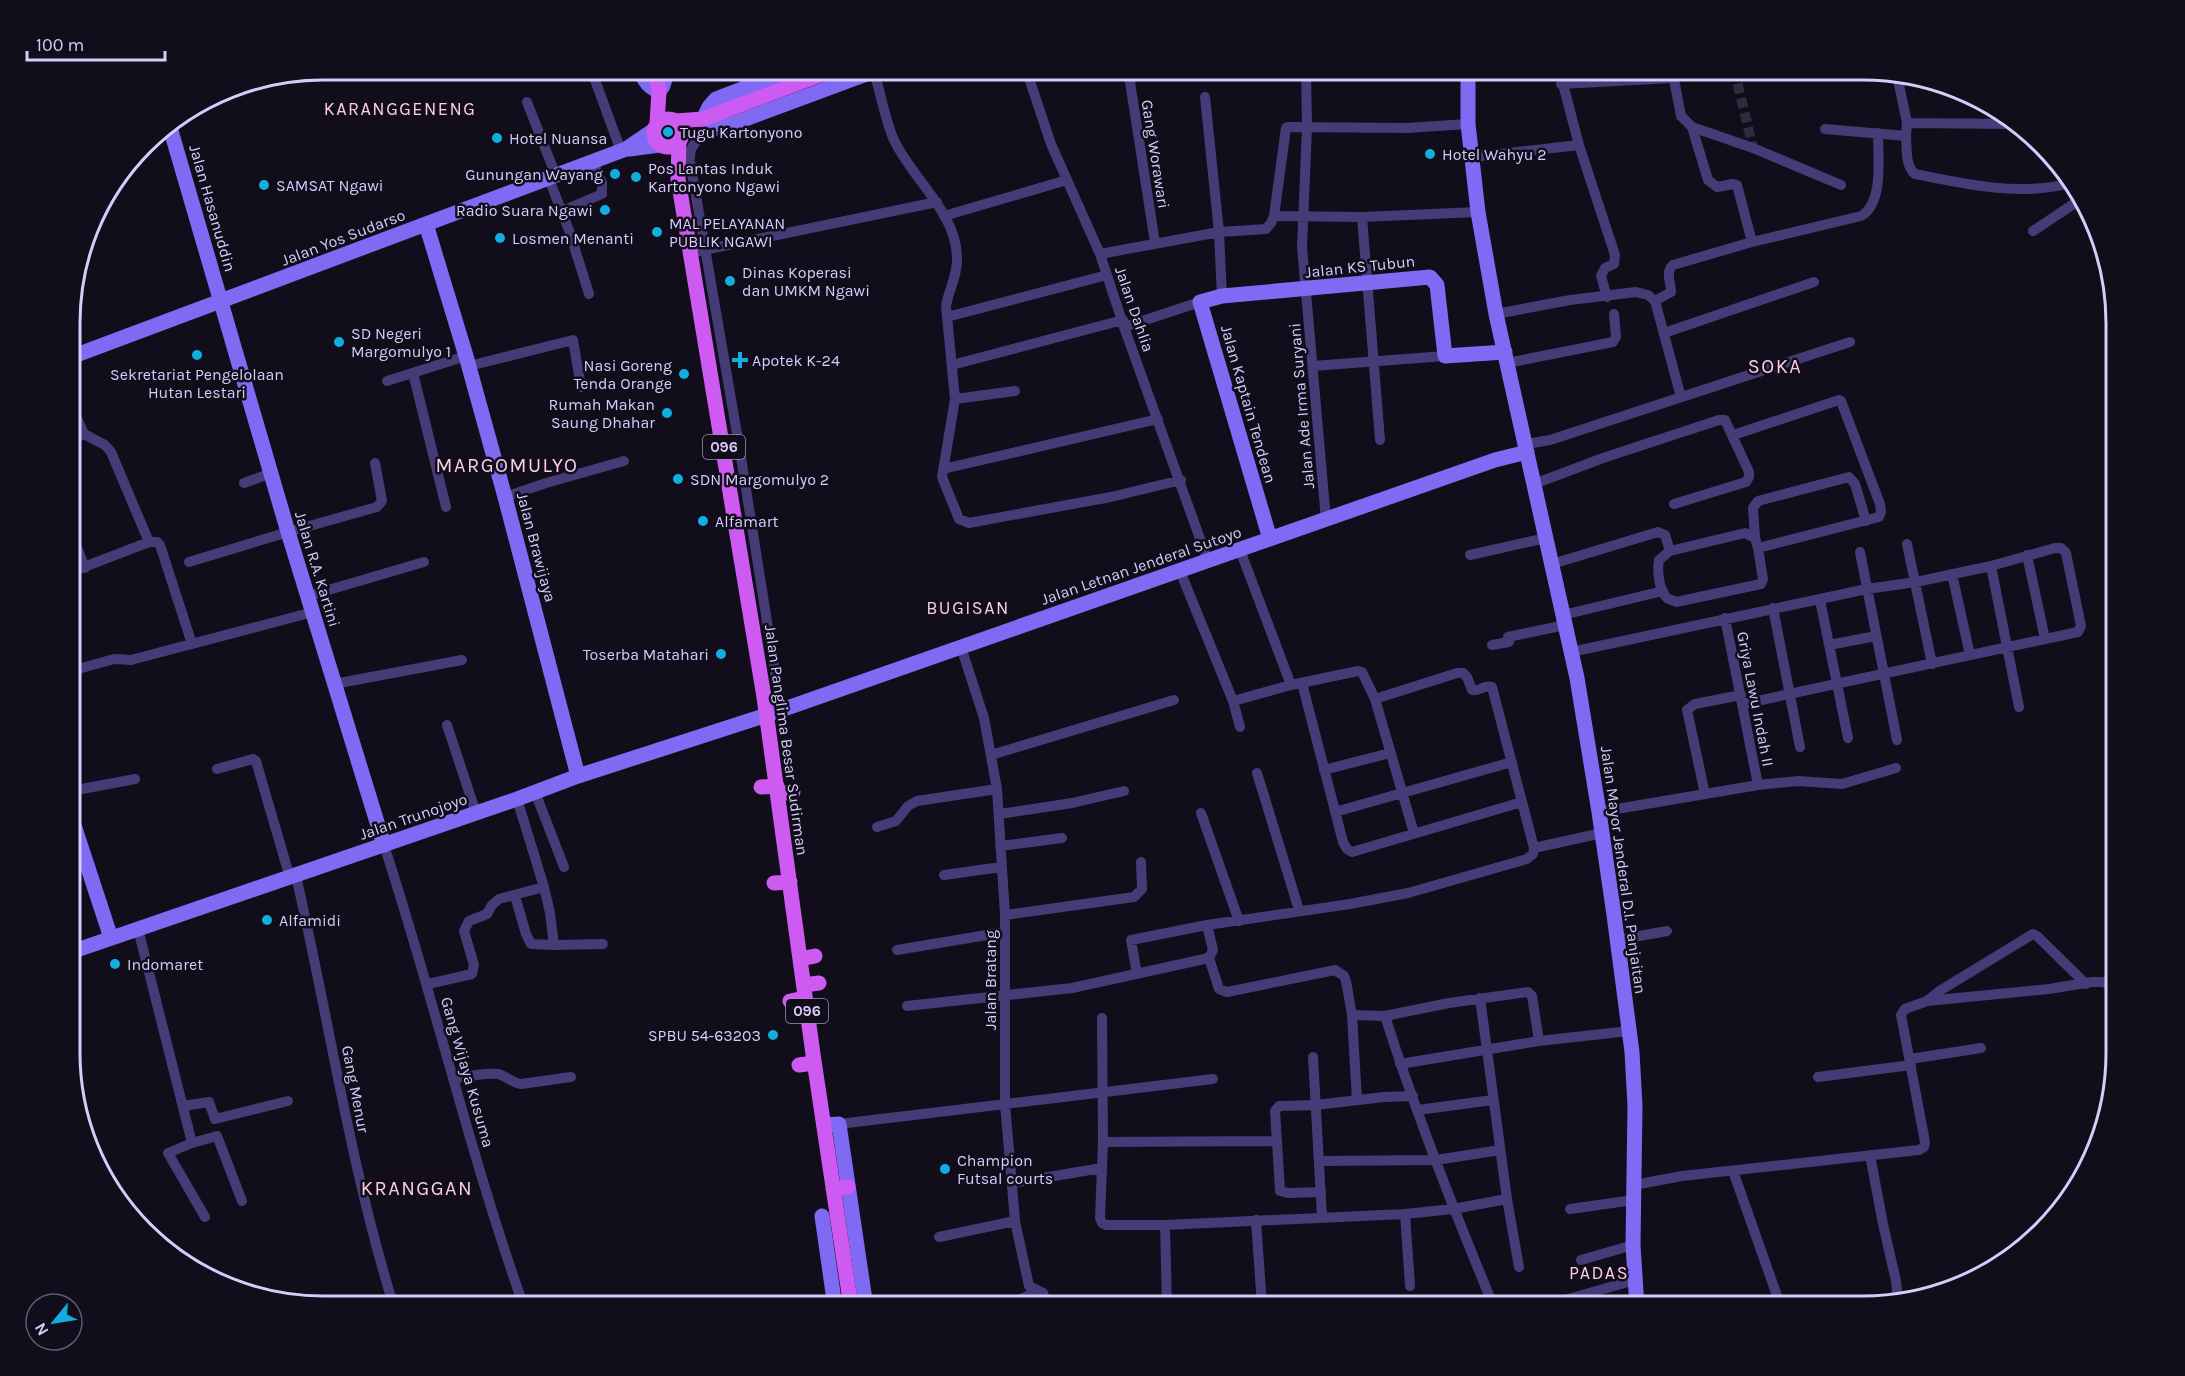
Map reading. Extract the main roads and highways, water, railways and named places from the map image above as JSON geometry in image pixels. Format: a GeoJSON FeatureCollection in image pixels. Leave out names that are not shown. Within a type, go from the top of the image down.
{"type":"FeatureCollection","features":[{"type":"Feature","properties":{"kind":"main road"},"geometry":{"type":"LineString","coordinates":[[645,80],[659,91]]}},
{"type":"Feature","properties":{"kind":"main road"},"geometry":{"type":"LineString","coordinates":[[657,80],[659,91],[678,130]]}},
{"type":"Feature","properties":{"kind":"main road"},"geometry":{"type":"LineString","coordinates":[[665,80],[659,91],[655,139],[661,146],[672,147],[678,130],[703,118],[761,82]]}},
{"type":"Feature","properties":{"kind":"main road"},"geometry":{"type":"LineString","coordinates":[[703,118],[725,126],[849,80]]}},
{"type":"Feature","properties":{"kind":"main road","name":"Jalan Mayor Jenderal D.I. Panjaitan"},"geometry":{"type":"LineString","coordinates":[[1468,80],[1468,124],[1478,212],[1496,314],[1571,652],[1599,812],[1617,940],[1629,1031],[1635,1106],[1633,1245],[1636,1296]]}},
{"type":"Feature","properties":{"kind":"main road"},"geometry":{"type":"LineString","coordinates":[[655,127],[664,119],[678,130]]}},
{"type":"Feature","properties":{"kind":"main road","name":"Jalan Yos Sudarso"},"geometry":{"type":"LineString","coordinates":[[624,150],[655,127]]}},
{"type":"Feature","properties":{"kind":"main road","name":"Jalan Panglima Besar Sudirman"},"geometry":{"type":"LineString","coordinates":[[678,130],[678,179]]}},
{"type":"Feature","properties":{"kind":"main road","name":"Jalan Hasanuddin"},"geometry":{"type":"LineString","coordinates":[[172,133],[221,302]]}},
{"type":"Feature","properties":{"kind":"main road","name":"Jalan Yos Sudarso"},"geometry":{"type":"LineString","coordinates":[[80,354],[624,150],[661,146]]}},
{"type":"Feature","properties":{"kind":"main road","name":"Jalan Panglima Besar Sudirman"},"geometry":{"type":"LineString","coordinates":[[661,146],[678,179],[698,251],[774,713],[782,883],[808,958],[805,992],[807,1064],[831,1124],[841,1188],[850,1296]]}},
{"type":"Feature","properties":{"kind":"main road","name":"Jalan Brawijaya"},"geometry":{"type":"LineString","coordinates":[[426,224],[468,361],[578,776]]}},
{"type":"Feature","properties":{"kind":"main road","name":"Jalan KS Tubun"},"geometry":{"type":"LineString","coordinates":[[1200,302],[1222,296],[1426,277],[1435,280],[1437,285],[1445,357],[1506,358]]}},
{"type":"Feature","properties":{"kind":"main road","name":"Jalan R.A. Kartini"},"geometry":{"type":"LineString","coordinates":[[221,302],[288,532],[384,845]]}},
{"type":"Feature","properties":{"kind":"main road","name":"Jalan Kaptain Tendean"},"geometry":{"type":"LineString","coordinates":[[1200,302],[1270,539]]}},
{"type":"Feature","properties":{"kind":"main road","name":"Jalan Letnan Jenderal Sutoyo"},"geometry":{"type":"LineString","coordinates":[[774,713],[1526,448]]}},
{"type":"Feature","properties":{"kind":"main road","name":"Jalan Trunojoyo"},"geometry":{"type":"LineString","coordinates":[[80,949],[293,877],[578,776],[774,713]]}},
{"type":"Feature","properties":{"kind":"main road"},"geometry":{"type":"LineString","coordinates":[[80,855],[111,938]]}},
{"type":"Feature","properties":{"kind":"main road"},"geometry":{"type":"LineString","coordinates":[[841,1188],[864,1296]]}},
{"type":"Feature","properties":{"kind":"main road"},"geometry":{"type":"LineString","coordinates":[[822,1216],[833,1296]]}},
{"type":"Feature","properties":{"kind":"tunnel"},"geometry":{"type":"LineString","coordinates":[[1737,80],[1753,148]]}},
{"type":"Feature","properties":{"kind":"place","name":"Tugu Kartonyono"},"geometry":{"type":"Point","coordinates":[668,132]}},
{"type":"Feature","properties":{"kind":"place","name":"Hotel Nuansa"},"geometry":{"type":"Point","coordinates":[497,138]}},
{"type":"Feature","properties":{"kind":"place","name":"Hotel Wahyu 2"},"geometry":{"type":"Point","coordinates":[1430,154]}},
{"type":"Feature","properties":{"kind":"place","name":"Gunungan Wayang"},"geometry":{"type":"Point","coordinates":[615,174]}},
{"type":"Feature","properties":{"kind":"place","name":"Pos Lantas Induk Kartonyono Ngawi"},"geometry":{"type":"Point","coordinates":[636,177]}},
{"type":"Feature","properties":{"kind":"place","name":"SAMSAT Ngawi"},"geometry":{"type":"Point","coordinates":[264,185]}},
{"type":"Feature","properties":{"kind":"place","name":"Radio Suara Ngawi"},"geometry":{"type":"Point","coordinates":[605,210]}},
{"type":"Feature","properties":{"kind":"place","name":"MAL PELAYANAN PUBLIK NGAWI"},"geometry":{"type":"Point","coordinates":[657,232]}},
{"type":"Feature","properties":{"kind":"place","name":"Losmen Menanti"},"geometry":{"type":"Point","coordinates":[500,238]}},
{"type":"Feature","properties":{"kind":"place","name":"Dinas Koperasi dan UMKM Ngawi"},"geometry":{"type":"Point","coordinates":[730,281]}},
{"type":"Feature","properties":{"kind":"place","name":"SD Negeri Margomulyo 1"},"geometry":{"type":"Point","coordinates":[339,342]}},
{"type":"Feature","properties":{"kind":"place","name":"Sekretariat Pengelolaan Hutan Lestari"},"geometry":{"type":"Point","coordinates":[197,355]}},
{"type":"Feature","properties":{"kind":"place","name":"Apotek K-24"},"geometry":{"type":"Point","coordinates":[740,360]}},
{"type":"Feature","properties":{"kind":"place","name":"Nasi Goreng Tenda Orange"},"geometry":{"type":"Point","coordinates":[684,374]}},
{"type":"Feature","properties":{"kind":"place","name":"Rumah Makan Saung Dhahar"},"geometry":{"type":"Point","coordinates":[667,413]}},
{"type":"Feature","properties":{"kind":"place","name":"SDN Margomulyo 2"},"geometry":{"type":"Point","coordinates":[678,479]}},
{"type":"Feature","properties":{"kind":"place","name":"Alfamart"},"geometry":{"type":"Point","coordinates":[703,521]}},
{"type":"Feature","properties":{"kind":"place","name":"Toserba Matahari"},"geometry":{"type":"Point","coordinates":[721,654]}},
{"type":"Feature","properties":{"kind":"place","name":"Alfamidi"},"geometry":{"type":"Point","coordinates":[267,920]}},
{"type":"Feature","properties":{"kind":"place","name":"Indomaret"},"geometry":{"type":"Point","coordinates":[115,964]}},
{"type":"Feature","properties":{"kind":"place","name":"SPBU 54-63203"},"geometry":{"type":"Point","coordinates":[773,1035]}},
{"type":"Feature","properties":{"kind":"place","name":"Champion Futsal courts"},"geometry":{"type":"Point","coordinates":[945,1169]}},
{"type":"Feature","properties":{"kind":"district","name":"KARANGGENENG"},"geometry":{"type":"Point","coordinates":[400,109]}},
{"type":"Feature","properties":{"kind":"district","name":"SOKA"},"geometry":{"type":"Point","coordinates":[1775,366]}},
{"type":"Feature","properties":{"kind":"district","name":"MARGOMULYO"},"geometry":{"type":"Point","coordinates":[507,465]}},
{"type":"Feature","properties":{"kind":"district","name":"BUGISAN"},"geometry":{"type":"Point","coordinates":[968,608]}},
{"type":"Feature","properties":{"kind":"district","name":"KRANGGAN"},"geometry":{"type":"Point","coordinates":[417,1188]}},
{"type":"Feature","properties":{"kind":"district","name":"PADAS"},"geometry":{"type":"Point","coordinates":[1599,1273]}}]}
